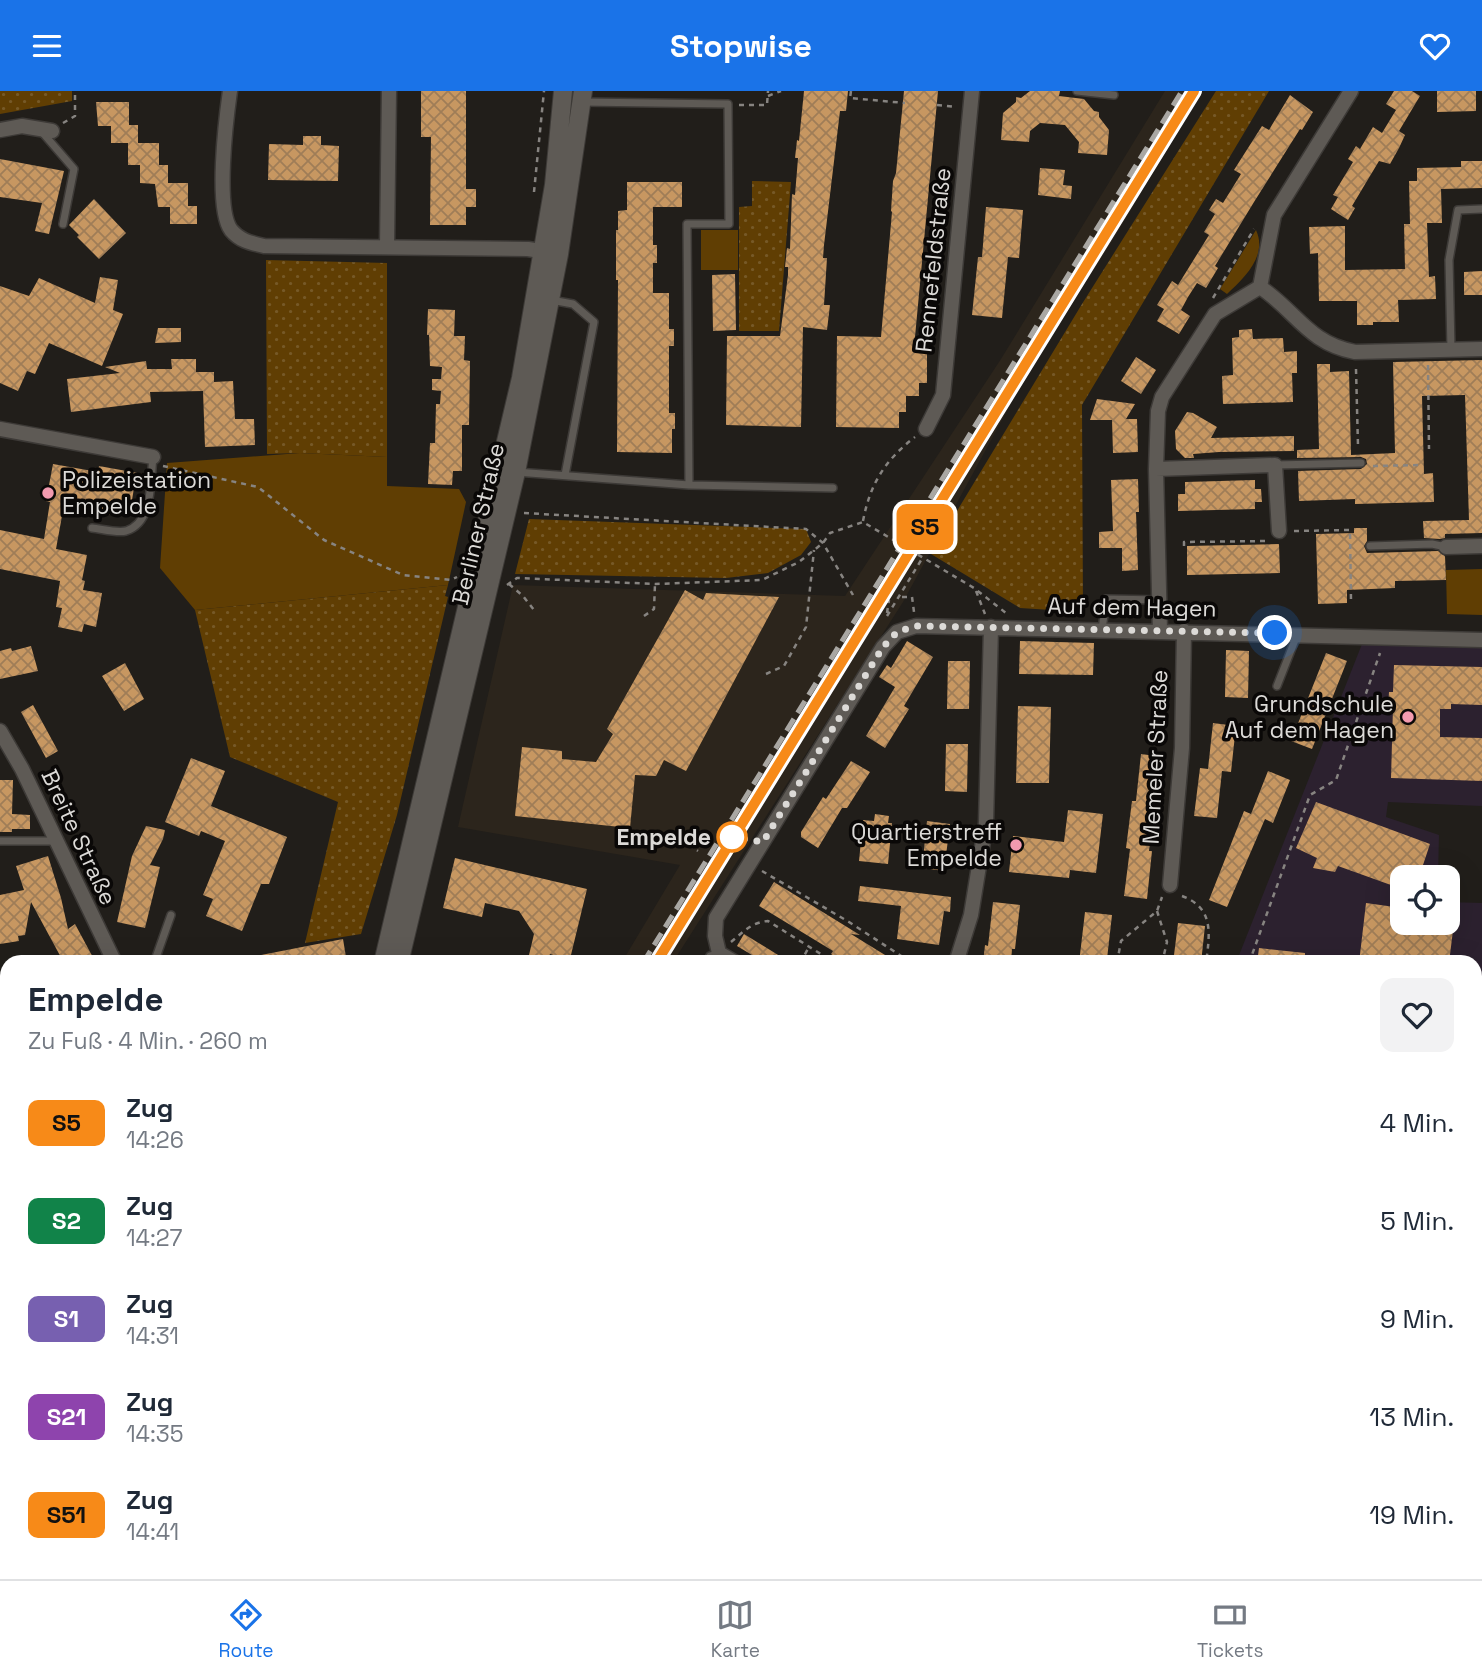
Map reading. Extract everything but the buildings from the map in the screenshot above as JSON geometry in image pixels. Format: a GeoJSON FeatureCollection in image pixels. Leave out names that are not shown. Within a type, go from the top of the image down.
{"type":"FeatureCollection","features":[{"type":"Feature","properties":{"kind":"street"},"geometry":{"type":"LineString","coordinates":[[230,91],[224,139],[224,210],[230,228],[243,241],[264,246],[387,246],[551,252]]}},
{"type":"Feature","properties":{"kind":"street"},"geometry":{"type":"LineString","coordinates":[[387,246],[389,91]]}},
{"type":"Feature","properties":{"kind":"street","name":"Rennefeldstraße"},"geometry":{"type":"LineString","coordinates":[[926,429],[943,395],[972,91]]}},
{"type":"Feature","properties":{"kind":"street"},"geometry":{"type":"LineString","coordinates":[[1160,631],[1156,425],[1163,397],[1215,314],[1260,287],[1274,215],[1351,91]]}},
{"type":"Feature","properties":{"kind":"street","name":"Berliner Straße"},"geometry":{"type":"LineString","coordinates":[[551,252],[554,184],[563,96]]}},
{"type":"Feature","properties":{"kind":"street","name":"Berliner Straße"},"geometry":{"type":"LineString","coordinates":[[401,955],[508,471],[582,97]]}},
{"type":"Feature","properties":{"kind":"street"},"geometry":{"type":"LineString","coordinates":[[0,130],[22,126],[46,130]]}},
{"type":"Feature","properties":{"kind":"street"},"geometry":{"type":"LineString","coordinates":[[1260,287],[1285,305],[1307,331],[1334,347],[1355,352],[1482,349]]}},
{"type":"Feature","properties":{"kind":"street"},"geometry":{"type":"LineString","coordinates":[[0,429],[153,457]]}},
{"type":"Feature","properties":{"kind":"street"},"geometry":{"type":"LineString","coordinates":[[1156,469],[1275,465],[1279,531]]}},
{"type":"Feature","properties":{"kind":"street"},"geometry":{"type":"LineString","coordinates":[[1446,547],[1482,546]]}},
{"type":"Feature","properties":{"kind":"street","name":"Berliner Straße"},"geometry":{"type":"LineString","coordinates":[[385,955],[482,581]]}},
{"type":"Feature","properties":{"kind":"street"},"geometry":{"type":"LineString","coordinates":[[722,955],[719,953],[715,936],[716,918],[883,647],[897,632],[916,626]]}},
{"type":"Feature","properties":{"kind":"street","name":"Auf dem Hagen"},"geometry":{"type":"LineString","coordinates":[[916,626],[1482,640]]}},
{"type":"Feature","properties":{"kind":"street"},"geometry":{"type":"LineString","coordinates":[[958,955],[971,915],[986,823],[991,627]]}},
{"type":"Feature","properties":{"kind":"street","name":"Memeler Straße"},"geometry":{"type":"LineString","coordinates":[[1169,888],[1182,748],[1184,631]]}},
{"type":"Feature","properties":{"kind":"street","name":"Breite Straße"},"geometry":{"type":"LineString","coordinates":[[0,731],[22,769],[110,955]]}},
{"type":"Feature","properties":{"kind":"lane"},"geometry":{"type":"LineString","coordinates":[[1077,91],[1114,95]]}},
{"type":"Feature","properties":{"kind":"lane"},"geometry":{"type":"LineString","coordinates":[[563,96],[728,104],[729,224],[687,224],[689,485]]}},
{"type":"Feature","properties":{"kind":"lane"},"geometry":{"type":"LineString","coordinates":[[46,130],[74,169],[63,224]]}},
{"type":"Feature","properties":{"kind":"lane"},"geometry":{"type":"LineString","coordinates":[[1451,349],[1449,260],[1458,210],[1482,209]]}},
{"type":"Feature","properties":{"kind":"lane"},"geometry":{"type":"LineString","coordinates":[[543,299],[573,304],[594,322],[565,475]]}},
{"type":"Feature","properties":{"kind":"lane"},"geometry":{"type":"LineString","coordinates":[[92,528],[124,532],[138,524],[147,509],[153,457]]}},
{"type":"Feature","properties":{"kind":"lane"},"geometry":{"type":"LineString","coordinates":[[1275,465],[1361,463]]}},
{"type":"Feature","properties":{"kind":"lane"},"geometry":{"type":"LineString","coordinates":[[508,471],[689,485],[834,488]]}},
{"type":"Feature","properties":{"kind":"lane"},"geometry":{"type":"LineString","coordinates":[[1370,546],[1433,544],[1446,547]]}},
{"type":"Feature","properties":{"kind":"lane"},"geometry":{"type":"LineString","coordinates":[[1102,630],[1106,599],[1159,600]]}},
{"type":"Feature","properties":{"kind":"lane"},"geometry":{"type":"LineString","coordinates":[[1277,686],[1297,634]]}},
{"type":"Feature","properties":{"kind":"lane"},"geometry":{"type":"LineString","coordinates":[[0,841],[57,841]]}},
{"type":"Feature","properties":{"kind":"lane"},"geometry":{"type":"LineString","coordinates":[[157,955],[170,915]]}},
{"type":"Feature","properties":{"kind":"lane"},"geometry":{"type":"LineString","coordinates":[[713,955],[719,953]]}},
{"type":"Feature","properties":{"kind":"path"},"geometry":{"type":"LineString","coordinates":[[46,130],[75,116],[75,91]]}},
{"type":"Feature","properties":{"kind":"path"},"geometry":{"type":"LineString","coordinates":[[728,104],[767,105],[768,91]]}},
{"type":"Feature","properties":{"kind":"path"},"geometry":{"type":"LineString","coordinates":[[768,96],[782,91]]}},
{"type":"Feature","properties":{"kind":"path"},"geometry":{"type":"LineString","coordinates":[[851,91],[850,98],[905,103]]}},
{"type":"Feature","properties":{"kind":"path"},"geometry":{"type":"LineString","coordinates":[[1215,314],[1212,297],[1256,225],[1274,215]]}},
{"type":"Feature","properties":{"kind":"path"},"geometry":{"type":"LineString","coordinates":[[1427,350],[1429,449]]}},
{"type":"Feature","properties":{"kind":"path"},"geometry":{"type":"LineString","coordinates":[[1355,352],[1358,446]]}},
{"type":"Feature","properties":{"kind":"path"},"geometry":{"type":"LineString","coordinates":[[863,522],[868,494],[895,452],[926,429]]}},
{"type":"Feature","properties":{"kind":"path"},"geometry":{"type":"LineString","coordinates":[[153,457],[162,465],[258,487],[324,540],[403,575],[451,579],[461,575],[504,586],[517,578],[655,584],[762,580],[799,562],[823,543],[830,533],[863,522],[974,588],[1026,628]]}},
{"type":"Feature","properties":{"kind":"path"},"geometry":{"type":"LineString","coordinates":[[1361,463],[1362,466],[1423,464]]}},
{"type":"Feature","properties":{"kind":"path"},"geometry":{"type":"LineString","coordinates":[[522,513],[806,529],[823,543],[853,595]]}},
{"type":"Feature","properties":{"kind":"path"},"geometry":{"type":"LineString","coordinates":[[1184,546],[1184,542],[1269,541],[1279,531],[1350,530],[1351,601]]}},
{"type":"Feature","properties":{"kind":"path"},"geometry":{"type":"LineString","coordinates":[[766,674],[784,666],[806,627],[814,550]]}},
{"type":"Feature","properties":{"kind":"path"},"geometry":{"type":"LineString","coordinates":[[889,600],[887,616],[923,557]]}},
{"type":"Feature","properties":{"kind":"path"},"geometry":{"type":"LineString","coordinates":[[509,584],[534,610]]}},
{"type":"Feature","properties":{"kind":"path"},"geometry":{"type":"LineString","coordinates":[[644,616],[654,610],[655,584]]}},
{"type":"Feature","properties":{"kind":"path"},"geometry":{"type":"LineString","coordinates":[[974,588],[991,627]]}},
{"type":"Feature","properties":{"kind":"path"},"geometry":{"type":"LineString","coordinates":[[900,597],[912,597],[916,626]]}},
{"type":"Feature","properties":{"kind":"path"},"geometry":{"type":"LineString","coordinates":[[1252,955],[1311,795],[1336,780],[1386,637]]}},
{"type":"Feature","properties":{"kind":"path"},"geometry":{"type":"LineString","coordinates":[[669,845],[688,844],[698,851]]}},
{"type":"Feature","properties":{"kind":"path"},"geometry":{"type":"LineString","coordinates":[[750,864],[900,955]]}},
{"type":"Feature","properties":{"kind":"path"},"geometry":{"type":"LineString","coordinates":[[1164,955],[1167,942],[1157,911],[1160,898],[1169,888]]}},
{"type":"Feature","properties":{"kind":"path"},"geometry":{"type":"LineString","coordinates":[[1181,896],[1203,908],[1208,924],[1206,955]]}},
{"type":"Feature","properties":{"kind":"path"},"geometry":{"type":"LineString","coordinates":[[1118,955],[1121,941],[1157,911]]}},
{"type":"Feature","properties":{"kind":"path"},"geometry":{"type":"LineString","coordinates":[[719,953],[750,926],[768,921],[822,955]]}},
{"type":"Feature","properties":{"kind":"path"},"geometry":{"type":"LineString","coordinates":[[805,955],[810,947]]}},
{"type":"Feature","properties":{"kind":"shaded area"},"geometry":{"type":"Polygon","coordinates":[[[0,91],[72,91],[72,101],[0,114],[0,91]]]}},
{"type":"Feature","properties":{"kind":"shaded area"},"geometry":{"type":"Polygon","coordinates":[[[1165,91],[1202,91],[1112,241],[1027,374],[903,602],[677,955],[626,955],[680,865],[458,827],[513,585],[845,596],[1001,359],[1165,91]]]}},
{"type":"Feature","properties":{"kind":"shaded area"},"geometry":{"type":"Polygon","coordinates":[[[1216,91],[1269,91],[1082,405],[1083,612],[1020,608],[931,554],[1082,304],[1216,91]]]}},
{"type":"Feature","properties":{"kind":"shaded area"},"geometry":{"type":"Polygon","coordinates":[[[752,181],[791,182],[779,331],[739,331],[739,207],[752,206],[752,181]]]}},
{"type":"Feature","properties":{"kind":"shaded area"},"geometry":{"type":"Polygon","coordinates":[[[701,230],[738,230],[738,270],[701,270],[701,230]]]}},
{"type":"Feature","properties":{"kind":"shaded area"},"geometry":{"type":"Polygon","coordinates":[[[1256,230],[1259,240],[1257,257],[1247,274],[1227,294],[1220,289],[1256,230]]]}},
{"type":"Feature","properties":{"kind":"shaded area"},"geometry":{"type":"Polygon","coordinates":[[[266,260],[387,263],[387,457],[267,454],[266,260]]]}},
{"type":"Feature","properties":{"kind":"shaded area"},"geometry":{"type":"Polygon","coordinates":[[[300,453],[387,457],[387,486],[459,489],[466,502],[448,585],[195,610],[160,568],[167,463],[300,453]]]}},
{"type":"Feature","properties":{"kind":"shaded area"},"geometry":{"type":"Polygon","coordinates":[[[529,519],[806,529],[811,542],[801,555],[768,573],[726,578],[515,574],[529,519]]]}},
{"type":"Feature","properties":{"kind":"shaded area"},"geometry":{"type":"Polygon","coordinates":[[[1482,569],[1482,615],[1447,614],[1446,570],[1482,569]]]}},
{"type":"Feature","properties":{"kind":"shaded area"},"geometry":{"type":"Polygon","coordinates":[[[448,585],[445,596],[448,597],[397,815],[361,934],[305,943],[338,802],[230,757],[195,610],[448,585]]]}},
{"type":"Feature","properties":{"kind":"shaded area"},"geometry":{"type":"Polygon","coordinates":[[[1362,644],[1482,648],[1482,806],[1388,802],[1386,817],[1439,835],[1438,865],[1390,865],[1390,935],[1460,935],[1460,902],[1482,903],[1482,955],[1239,955],[1362,644]]]}},
{"type":"Feature","properties":{"kind":"railway"},"geometry":{"type":"LineString","coordinates":[[648,955],[1182,91]]}},
{"type":"Feature","properties":{"kind":"railway"},"geometry":{"type":"LineString","coordinates":[[914,544],[942,499]]}},
{"type":"Feature","properties":{"kind":"railway"},"geometry":{"type":"LineString","coordinates":[[661,955],[719,859]]}},
{"type":"Feature","properties":{"kind":"train","name":"S5"},"geometry":{"type":"LineString","coordinates":[[661,955],[1194,91]]}},
{"type":"Feature","properties":{"kind":"place","name":"Polizeistation Empelde"},"geometry":{"type":"Point","coordinates":[48,493]}},
{"type":"Feature","properties":{"kind":"place","name":"Grundschule Auf dem Hagen"},"geometry":{"type":"Point","coordinates":[1408,717]}},
{"type":"Feature","properties":{"kind":"place","name":"Empelde"},"geometry":{"type":"Point","coordinates":[732,837]}},
{"type":"Feature","properties":{"kind":"place","name":"Quartierstreff Empelde"},"geometry":{"type":"Point","coordinates":[1016,845]}},
{"type":"Feature","properties":{"kind":"route"},"geometry":{"type":"LineString","coordinates":[[732,837],[763,842],[883,647],[897,632],[916,626],[1275,633]]}}]}
